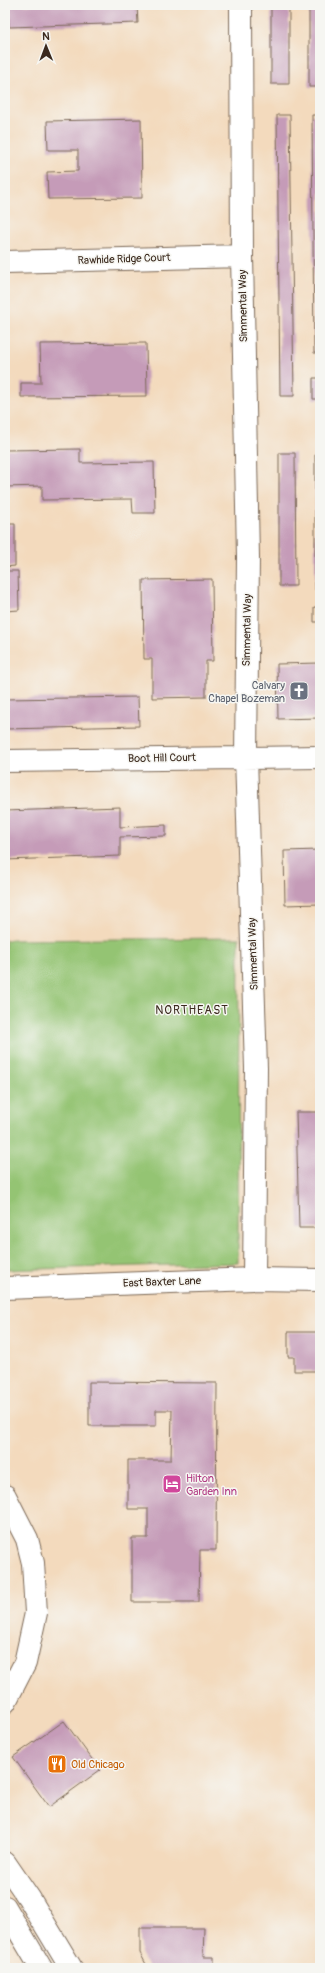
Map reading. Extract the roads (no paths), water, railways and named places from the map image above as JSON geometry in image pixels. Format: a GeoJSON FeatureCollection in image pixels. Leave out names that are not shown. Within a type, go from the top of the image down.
{"type":"FeatureCollection","features":[{"type":"Feature","properties":{"kind":"street","name":"Simmental Way"},"geometry":{"type":"LineString","coordinates":[[241,5],[242,256],[248,557],[246,757],[256,1068],[254,1279]]}},
{"type":"Feature","properties":{"kind":"street","name":"Rawhide Ridge Court"},"geometry":{"type":"LineString","coordinates":[[5,262],[242,256]]}},
{"type":"Feature","properties":{"kind":"street","name":"Boot Hill Court"},"geometry":{"type":"LineString","coordinates":[[5,761],[320,757]]}},
{"type":"Feature","properties":{"kind":"street","name":"East Baxter Lane"},"geometry":{"type":"LineString","coordinates":[[5,1288],[254,1279],[320,1280]]}},
{"type":"Feature","properties":{"kind":"street"},"geometry":{"type":"LineString","coordinates":[[5,1496],[26,1539],[33,1563],[36,1613],[25,1663],[5,1702]]}},
{"type":"Feature","properties":{"kind":"street"},"geometry":{"type":"LineString","coordinates":[[5,1863],[29,1898],[71,1968]]}},
{"type":"Feature","properties":{"kind":"street"},"geometry":{"type":"LineString","coordinates":[[5,1907],[41,1968]]}},
{"type":"Feature","properties":{"kind":"place","name":"Calvary Chapel Bozeman"},"geometry":{"type":"Point","coordinates":[299,691]}},
{"type":"Feature","properties":{"kind":"place","name":"Hilton Garden Inn"},"geometry":{"type":"Point","coordinates":[172,1484]}},
{"type":"Feature","properties":{"kind":"place","name":"Old Chicago"},"geometry":{"type":"Point","coordinates":[57,1764]}},
{"type":"Feature","properties":{"kind":"district","name":"NORTHEAST"},"geometry":{"type":"Point","coordinates":[192,1010]}}]}
